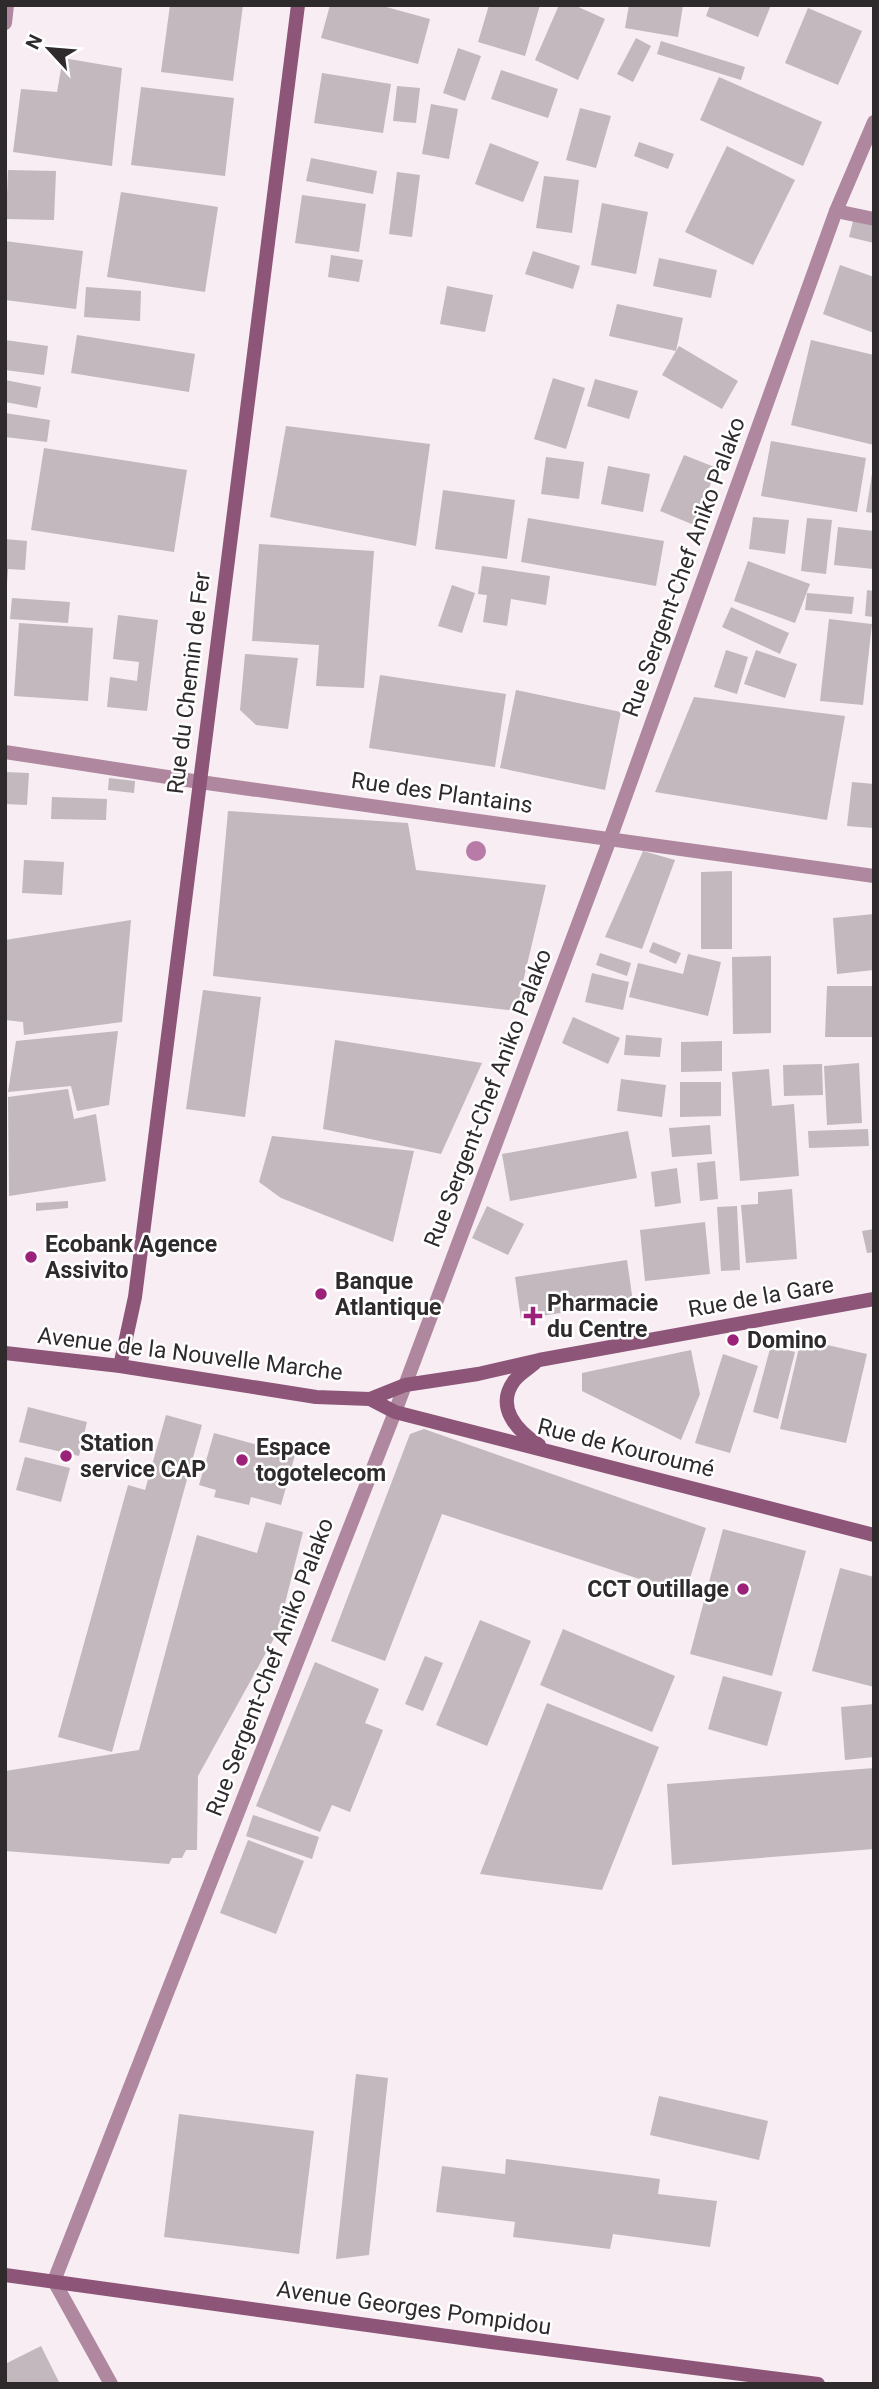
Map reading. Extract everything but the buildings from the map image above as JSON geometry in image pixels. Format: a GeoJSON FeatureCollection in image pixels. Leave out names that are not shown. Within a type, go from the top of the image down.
{"type":"FeatureCollection","features":[{"type":"Feature","properties":{"kind":"street"},"geometry":{"type":"LineString","coordinates":[[5,23],[7,5]]}},
{"type":"Feature","properties":{"kind":"street","name":"Rue du Chemin de Fer"},"geometry":{"type":"LineString","coordinates":[[120,1366],[135,1297],[298,5]]}},
{"type":"Feature","properties":{"kind":"street","name":"Rue Sergent-Chef Aniko Palako"},"geometry":{"type":"LineString","coordinates":[[54,2281],[395,1412],[610,839],[836,211],[874,122]]}},
{"type":"Feature","properties":{"kind":"street"},"geometry":{"type":"LineString","coordinates":[[836,211],[874,219]]}},
{"type":"Feature","properties":{"kind":"street","name":"Rue des Plantains"},"geometry":{"type":"LineString","coordinates":[[5,752],[200,782],[874,876]]}},
{"type":"Feature","properties":{"kind":"street","name":"Rue de la Gare"},"geometry":{"type":"LineString","coordinates":[[370,1399],[405,1385],[478,1374],[539,1360],[874,1299]]}},
{"type":"Feature","properties":{"kind":"street","name":"Avenue de la Nouvelle Marche"},"geometry":{"type":"LineString","coordinates":[[5,1353],[120,1366],[316,1397],[370,1399]]}},
{"type":"Feature","properties":{"kind":"street"},"geometry":{"type":"LineString","coordinates":[[539,1360],[516,1378],[510,1388],[508,1404],[510,1417],[516,1428],[551,1452]]}},
{"type":"Feature","properties":{"kind":"street","name":"Rue de Kouroumé"},"geometry":{"type":"LineString","coordinates":[[370,1399],[395,1412],[874,1535]]}},
{"type":"Feature","properties":{"kind":"street","name":"Avenue Georges Pompidou"},"geometry":{"type":"LineString","coordinates":[[5,2275],[818,2384]]}},
{"type":"Feature","properties":{"kind":"street"},"geometry":{"type":"LineString","coordinates":[[54,2281],[111,2384]]}},
{"type":"Feature","properties":{"kind":"place","name":"Ecobank Agence Assivito"},"geometry":{"type":"Point","coordinates":[31,1257]}},
{"type":"Feature","properties":{"kind":"place","name":"Banque Atlantique"},"geometry":{"type":"Point","coordinates":[321,1294]}},
{"type":"Feature","properties":{"kind":"place","name":"Pharmacie du Centre"},"geometry":{"type":"Point","coordinates":[533,1316]}},
{"type":"Feature","properties":{"kind":"place","name":"Domino"},"geometry":{"type":"Point","coordinates":[733,1340]}},
{"type":"Feature","properties":{"kind":"place","name":"Station service CAP"},"geometry":{"type":"Point","coordinates":[66,1456]}},
{"type":"Feature","properties":{"kind":"place","name":"Espace togotelecom"},"geometry":{"type":"Point","coordinates":[242,1460]}},
{"type":"Feature","properties":{"kind":"place","name":"CCT Outillage"},"geometry":{"type":"Point","coordinates":[743,1589]}}]}
